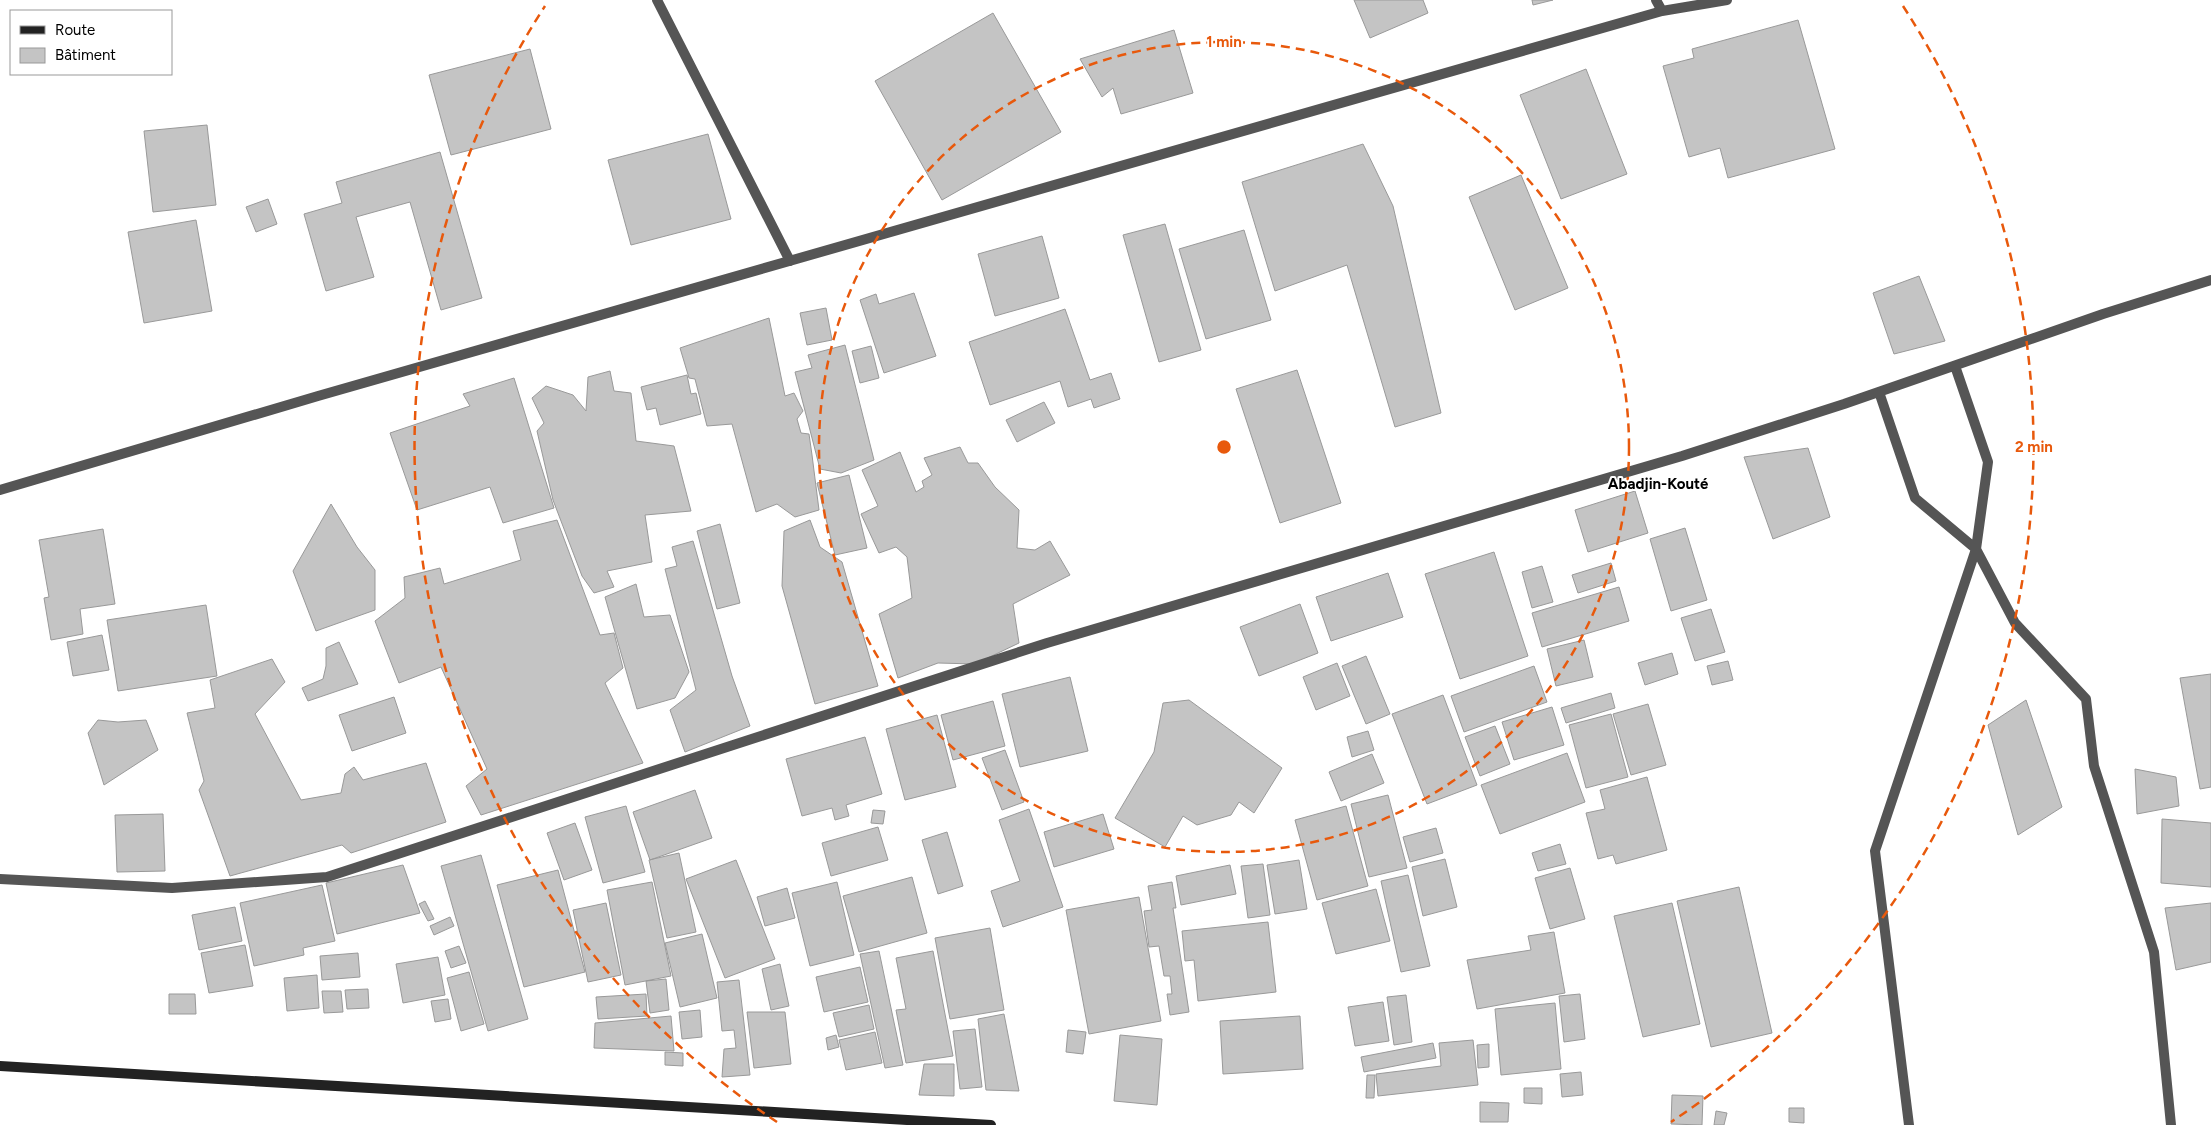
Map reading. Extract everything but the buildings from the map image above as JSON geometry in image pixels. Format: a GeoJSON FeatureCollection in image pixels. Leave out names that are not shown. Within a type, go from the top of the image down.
{"type":"FeatureCollection","features":[{"type":"Feature","properties":{"kind":"street"},"geometry":{"type":"LineString","coordinates":[[657,0],[790,261]]}},
{"type":"Feature","properties":{"kind":"street"},"geometry":{"type":"LineString","coordinates":[[1656,0],[1662,11]]}},
{"type":"Feature","properties":{"kind":"street"},"geometry":{"type":"LineString","coordinates":[[0,490],[318,396],[1662,11],[1727,0]]}},
{"type":"Feature","properties":{"kind":"street"},"geometry":{"type":"LineString","coordinates":[[0,879],[172,888],[327,877],[1047,643],[1682,456],[1879,392],[2103,314],[2211,280]]}},
{"type":"Feature","properties":{"kind":"street"},"geometry":{"type":"LineString","coordinates":[[1909,1125],[1875,851],[1976,549],[1988,462],[1954,366]]}},
{"type":"Feature","properties":{"kind":"street"},"geometry":{"type":"LineString","coordinates":[[1879,392],[1915,498],[1976,549],[2015,623],[2086,699],[2094,766],[2154,952],[2172,1125]]}},
{"type":"Feature","properties":{"kind":"street"},"geometry":{"type":"LineString","coordinates":[[0,1066],[991,1125]]}},
{"type":"Feature","properties":{"kind":"district","name":"Abadjin-Kouté"},"geometry":{"type":"Point","coordinates":[1658,484]}}]}
